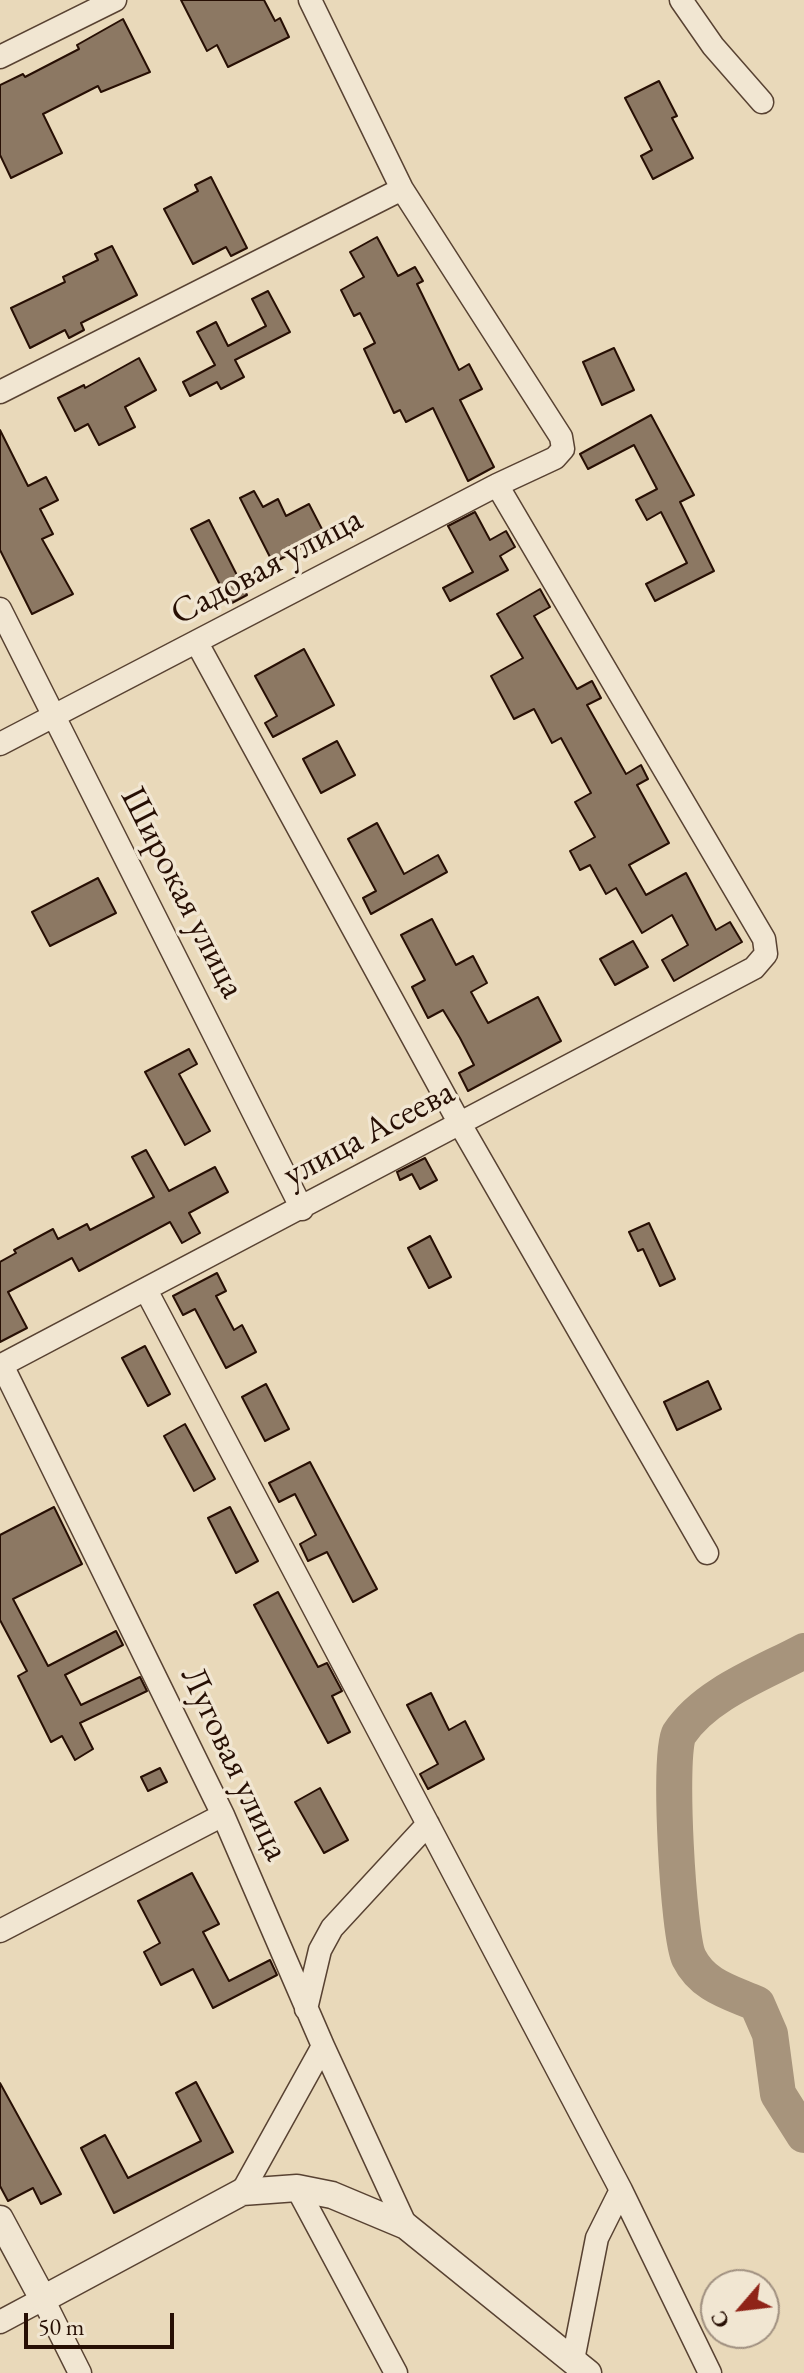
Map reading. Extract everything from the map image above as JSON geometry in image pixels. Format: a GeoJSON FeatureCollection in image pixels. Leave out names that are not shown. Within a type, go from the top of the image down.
{"type":"FeatureCollection","features":[{"type":"Feature","properties":{"kind":"street"},"geometry":{"type":"LineString","coordinates":[[0,57],[115,0]]}},
{"type":"Feature","properties":{"kind":"street"},"geometry":{"type":"LineString","coordinates":[[0,392],[402,189],[310,0]]}},
{"type":"Feature","properties":{"kind":"street"},"geometry":{"type":"LineString","coordinates":[[681,0],[713,46],[762,102]]}},
{"type":"Feature","properties":{"kind":"street","name":"Садовая улица"},"geometry":{"type":"LineString","coordinates":[[0,744],[497,485],[555,458],[563,449],[561,437],[402,189]]}},
{"type":"Feature","properties":{"kind":"street","name":"улица Асеева"},"geometry":{"type":"LineString","coordinates":[[1,1365],[754,968],[766,954],[764,939],[497,485]]}},
{"type":"Feature","properties":{"kind":"street","name":"Широкая улица"},"geometry":{"type":"LineString","coordinates":[[0,609],[302,1209]]}},
{"type":"Feature","properties":{"kind":"street"},"geometry":{"type":"LineString","coordinates":[[197,643],[460,1124],[707,1553]]}},
{"type":"Feature","properties":{"kind":"street"},"geometry":{"type":"LineString","coordinates":[[146,1290],[621,2190],[710,2373]]}},
{"type":"Feature","properties":{"kind":"street","name":"Луговая улица"},"geometry":{"type":"LineString","coordinates":[[1,1365],[223,1815],[306,2009],[406,2226]]}},
{"type":"Feature","properties":{"kind":"street"},"geometry":{"type":"LineString","coordinates":[[0,1931],[223,1815]]}},
{"type":"Feature","properties":{"kind":"street"},"geometry":{"type":"LineString","coordinates":[[306,2009],[320,1950],[332,1928],[428,1824]]}},
{"type":"Feature","properties":{"kind":"street"},"geometry":{"type":"LineString","coordinates":[[242,2192],[323,2046]]}},
{"type":"Feature","properties":{"kind":"street"},"geometry":{"type":"LineString","coordinates":[[0,2322],[242,2192],[297,2188],[332,2195],[406,2226],[580,2366]]}},
{"type":"Feature","properties":{"kind":"street"},"geometry":{"type":"LineString","coordinates":[[297,2188],[396,2373]]}},
{"type":"Feature","properties":{"kind":"street"},"geometry":{"type":"LineString","coordinates":[[580,2366],[597,2238],[621,2190]]}},
{"type":"Feature","properties":{"kind":"street"},"geometry":{"type":"LineString","coordinates":[[0,2219],[80,2373]]}},
{"type":"Feature","properties":{"kind":"building"},"geometry":{"type":"Polygon","coordinates":[[[181,0],[264,0],[275,21],[280,18],[289,37],[228,67],[217,45],[207,51],[181,0]]]}},
{"type":"Feature","properties":{"kind":"building"},"geometry":{"type":"Polygon","coordinates":[[[123,19],[150,72],[101,92],[98,86],[43,114],[62,153],[11,178],[0,155],[0,85],[23,74],[25,77],[79,49],[77,45],[123,19]]]}},
{"type":"Feature","properties":{"kind":"building"},"geometry":{"type":"Polygon","coordinates":[[[659,81],[677,116],[672,118],[693,158],[653,179],[641,156],[652,150],[625,98],[659,81]]]}},
{"type":"Feature","properties":{"kind":"building"},"geometry":{"type":"Polygon","coordinates":[[[211,177],[247,248],[231,256],[226,247],[193,264],[164,209],[198,191],[195,185],[211,177]]]}},
{"type":"Feature","properties":{"kind":"building"},"geometry":{"type":"Polygon","coordinates":[[[377,237],[398,276],[415,267],[423,281],[417,284],[459,370],[469,364],[482,389],[460,400],[494,467],[468,481],[433,408],[406,422],[400,410],[394,413],[364,349],[375,343],[360,313],[354,316],[341,290],[364,277],[350,252],[377,237]]]}},
{"type":"Feature","properties":{"kind":"building"},"geometry":{"type":"Polygon","coordinates":[[[112,246],[137,295],[81,323],[84,330],[69,338],[65,330],[30,348],[11,308],[65,282],[63,277],[98,260],[95,254],[112,246]]]}},
{"type":"Feature","properties":{"kind":"building"},"geometry":{"type":"Polygon","coordinates":[[[268,291],[290,332],[235,360],[244,377],[221,389],[217,382],[190,396],[183,382],[215,365],[197,332],[216,322],[228,346],[266,326],[252,299],[268,291]]]}},
{"type":"Feature","properties":{"kind":"building"},"geometry":{"type":"Polygon","coordinates":[[[614,348],[634,390],[602,405],[583,362],[614,348]]]}},
{"type":"Feature","properties":{"kind":"building"},"geometry":{"type":"Polygon","coordinates":[[[139,358],[156,390],[125,407],[135,427],[99,445],[88,424],[75,431],[58,398],[84,385],[85,388],[139,358]]]}},
{"type":"Feature","properties":{"kind":"building"},"geometry":{"type":"Polygon","coordinates":[[[651,415],[694,495],[680,502],[714,571],[655,601],[646,584],[687,563],[661,512],[647,520],[636,500],[657,489],[634,445],[588,469],[580,454],[651,415]]]}},
{"type":"Feature","properties":{"kind":"building"},"geometry":{"type":"Polygon","coordinates":[[[0,430],[28,486],[46,477],[58,500],[40,509],[53,534],[42,539],[73,594],[32,614],[0,550],[0,430]]]}},
{"type":"Feature","properties":{"kind":"building"},"geometry":{"type":"Polygon","coordinates":[[[254,491],[263,507],[278,499],[286,516],[309,504],[325,535],[273,563],[240,498],[254,491]]]}},
{"type":"Feature","properties":{"kind":"building"},"geometry":{"type":"Polygon","coordinates":[[[475,512],[490,540],[506,531],[515,547],[500,556],[508,570],[450,601],[443,588],[473,572],[448,526],[475,512]]]}},
{"type":"Feature","properties":{"kind":"building"},"geometry":{"type":"Polygon","coordinates":[[[209,520],[247,595],[230,604],[191,529],[209,520]]]}},
{"type":"Feature","properties":{"kind":"building"},"geometry":{"type":"Polygon","coordinates":[[[540,589],[550,607],[534,616],[577,689],[592,681],[601,698],[587,705],[626,774],[641,765],[648,779],[637,785],[669,843],[629,865],[646,895],[686,873],[716,930],[730,922],[742,942],[674,981],[662,960],[688,945],[672,915],[642,933],[616,888],[606,894],[590,865],[580,870],[570,851],[595,837],[575,802],[591,793],[561,738],[552,743],[534,709],[514,719],[491,676],[523,658],[497,614],[540,589]]]}},
{"type":"Feature","properties":{"kind":"building"},"geometry":{"type":"Polygon","coordinates":[[[304,649],[334,705],[273,737],[265,723],[277,716],[255,676],[304,649]]]}},
{"type":"Feature","properties":{"kind":"building"},"geometry":{"type":"Polygon","coordinates":[[[337,741],[355,775],[321,793],[303,759],[337,741]]]}},
{"type":"Feature","properties":{"kind":"building"},"geometry":{"type":"Polygon","coordinates":[[[377,823],[404,874],[438,855],[447,872],[371,914],[363,898],[376,891],[348,839],[377,823]]]}},
{"type":"Feature","properties":{"kind":"building"},"geometry":{"type":"Polygon","coordinates":[[[98,878],[116,913],[50,946],[32,912],[98,878]]]}},
{"type":"Feature","properties":{"kind":"building"},"geometry":{"type":"Polygon","coordinates":[[[432,919],[456,965],[473,956],[487,983],[471,992],[488,1023],[538,997],[561,1041],[468,1091],[459,1073],[474,1065],[443,1010],[428,1018],[412,987],[425,980],[401,935],[432,919]]]}},
{"type":"Feature","properties":{"kind":"building"},"geometry":{"type":"Polygon","coordinates":[[[633,941],[648,967],[615,985],[600,959],[633,941]]]}},
{"type":"Feature","properties":{"kind":"building"},"geometry":{"type":"Polygon","coordinates":[[[189,1049],[197,1064],[179,1074],[210,1131],[185,1145],[145,1072],[189,1049]]]}},
{"type":"Feature","properties":{"kind":"building"},"geometry":{"type":"Polygon","coordinates":[[[146,1150],[169,1191],[215,1167],[228,1192],[189,1213],[200,1233],[182,1243],[170,1222],[79,1271],[72,1258],[8,1292],[27,1328],[0,1342],[0,1262],[16,1253],[14,1250],[53,1229],[58,1239],[87,1224],[90,1230],[154,1197],[132,1157],[146,1150]]]}},
{"type":"Feature","properties":{"kind":"building"},"geometry":{"type":"Polygon","coordinates":[[[425,1158],[437,1180],[420,1189],[412,1174],[400,1180],[397,1172],[425,1158]]]}},
{"type":"Feature","properties":{"kind":"building"},"geometry":{"type":"Polygon","coordinates":[[[649,1223],[675,1279],[660,1286],[643,1249],[638,1251],[629,1232],[649,1223]]]}},
{"type":"Feature","properties":{"kind":"building"},"geometry":{"type":"Polygon","coordinates":[[[430,1236],[451,1277],[429,1288],[408,1248],[430,1236]]]}},
{"type":"Feature","properties":{"kind":"building"},"geometry":{"type":"Polygon","coordinates":[[[217,1273],[226,1291],[216,1296],[234,1330],[242,1325],[256,1352],[226,1368],[195,1309],[183,1315],[173,1296],[217,1273]]]}},
{"type":"Feature","properties":{"kind":"building"},"geometry":{"type":"Polygon","coordinates":[[[145,1346],[170,1394],[148,1406],[122,1358],[145,1346]]]}},
{"type":"Feature","properties":{"kind":"building"},"geometry":{"type":"Polygon","coordinates":[[[708,1381],[721,1409],[677,1430],[664,1402],[708,1381]]]}},
{"type":"Feature","properties":{"kind":"building"},"geometry":{"type":"Polygon","coordinates":[[[266,1384],[289,1429],[265,1441],[242,1397],[266,1384]]]}},
{"type":"Feature","properties":{"kind":"building"},"geometry":{"type":"Polygon","coordinates":[[[185,1424],[215,1479],[194,1491],[164,1436],[185,1424]]]}},
{"type":"Feature","properties":{"kind":"building"},"geometry":{"type":"Polygon","coordinates":[[[310,1462],[377,1589],[353,1602],[327,1552],[308,1561],[300,1544],[316,1535],[295,1494],[279,1502],[269,1483],[310,1462]]]}},
{"type":"Feature","properties":{"kind":"building"},"geometry":{"type":"Polygon","coordinates":[[[54,1507],[82,1564],[13,1599],[48,1666],[116,1631],[123,1645],[65,1675],[81,1705],[140,1677],[147,1691],[80,1723],[93,1749],[75,1760],[62,1736],[51,1742],[18,1676],[27,1671],[0,1620],[0,1535],[54,1507]]]}},
{"type":"Feature","properties":{"kind":"building"},"geometry":{"type":"Polygon","coordinates":[[[230,1507],[258,1561],[236,1573],[208,1518],[230,1507]]]}},
{"type":"Feature","properties":{"kind":"building"},"geometry":{"type":"Polygon","coordinates":[[[278,1592],[318,1667],[327,1663],[342,1691],[332,1696],[350,1732],[328,1743],[254,1605],[278,1592]]]}},
{"type":"Feature","properties":{"kind":"building"},"geometry":{"type":"Polygon","coordinates":[[[431,1693],[449,1730],[465,1721],[484,1759],[428,1789],[420,1774],[438,1764],[407,1705],[431,1693]]]}},
{"type":"Feature","properties":{"kind":"building"},"geometry":{"type":"Polygon","coordinates":[[[160,1768],[167,1782],[148,1791],[141,1777],[160,1768]]]}},
{"type":"Feature","properties":{"kind":"building"},"geometry":{"type":"Polygon","coordinates":[[[320,1788],[348,1840],[324,1853],[295,1802],[320,1788]]]}},
{"type":"Feature","properties":{"kind":"building"},"geometry":{"type":"Polygon","coordinates":[[[192,1873],[219,1924],[203,1932],[229,1981],[270,1960],[277,1975],[213,2008],[193,1969],[161,1985],[144,1952],[160,1943],[138,1901],[192,1873]]]}},
{"type":"Feature","properties":{"kind":"building"},"geometry":{"type":"Polygon","coordinates":[[[196,2082],[233,2152],[114,2213],[81,2148],[105,2135],[128,2178],[201,2141],[176,2093],[196,2082]]]}},
{"type":"Feature","properties":{"kind":"building"},"geometry":{"type":"Polygon","coordinates":[[[0,2083],[61,2194],[41,2204],[33,2188],[8,2201],[0,2186],[0,2083]]]}},
{"type":"Feature","properties":{"kind":"waterway"},"geometry":{"type":"LineString","coordinates":[[804,1651],[719,1696],[690,1720],[679,1734],[674,1774],[678,1882],[689,1958],[710,1982],[757,2004],[770,2034],[778,2094],[804,2135]]}}]}
